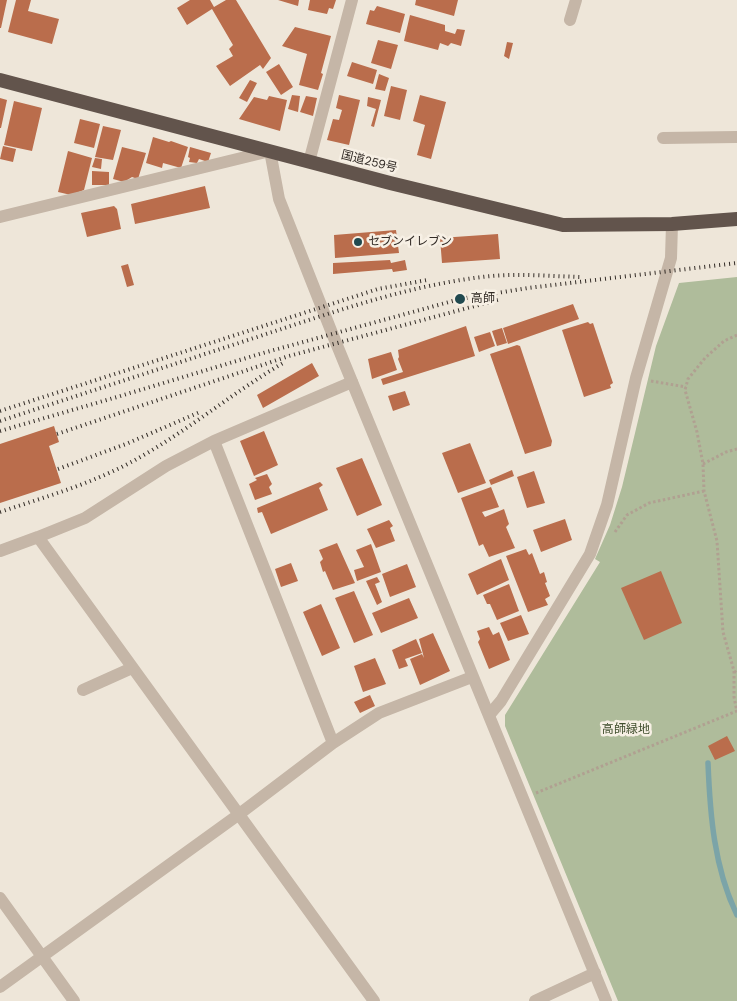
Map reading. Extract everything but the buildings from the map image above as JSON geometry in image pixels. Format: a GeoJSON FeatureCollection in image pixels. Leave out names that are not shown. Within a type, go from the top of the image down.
{"type":"FeatureCollection","features":[{"type":"Feature","properties":{"kind":"highway","name":"国道259号"},"geometry":{"type":"LineString","coordinates":[[0,80],[309,162],[563,225],[672,224],[737,219]]}},
{"type":"Feature","properties":{"kind":"street"},"geometry":{"type":"LineString","coordinates":[[309,162],[352,0]]}},
{"type":"Feature","properties":{"kind":"street"},"geometry":{"type":"LineString","coordinates":[[570,20],[576,0]]}},
{"type":"Feature","properties":{"kind":"street"},"geometry":{"type":"LineString","coordinates":[[663,138],[737,137]]}},
{"type":"Feature","properties":{"kind":"street"},"geometry":{"type":"LineString","coordinates":[[0,217],[270,151],[280,199],[352,382],[472,677],[490,714],[606,1001]]}},
{"type":"Feature","properties":{"kind":"street"},"geometry":{"type":"LineString","coordinates":[[490,714],[501,702],[590,554],[607,505],[636,378],[671,258],[672,224]]}},
{"type":"Feature","properties":{"kind":"street"},"geometry":{"type":"LineString","coordinates":[[0,550],[85,518],[166,466],[214,442],[352,382]]}},
{"type":"Feature","properties":{"kind":"street"},"geometry":{"type":"LineString","coordinates":[[214,442],[333,743]]}},
{"type":"Feature","properties":{"kind":"street"},"geometry":{"type":"LineString","coordinates":[[38,537],[374,1001]]}},
{"type":"Feature","properties":{"kind":"street"},"geometry":{"type":"LineString","coordinates":[[83,690],[132,668]]}},
{"type":"Feature","properties":{"kind":"street"},"geometry":{"type":"LineString","coordinates":[[0,987],[238,815],[333,743],[379,713],[472,677]]}},
{"type":"Feature","properties":{"kind":"street"},"geometry":{"type":"LineString","coordinates":[[0,898],[74,1001]]}},
{"type":"Feature","properties":{"kind":"street"},"geometry":{"type":"LineString","coordinates":[[535,1001],[595,973]]}},
{"type":"Feature","properties":{"kind":"path"},"geometry":{"type":"LineString","coordinates":[[531,795],[737,712],[734,697],[736,672],[724,632],[717,541],[704,491],[703,464],[686,387],[688,379],[704,358],[724,341],[737,335]]}},
{"type":"Feature","properties":{"kind":"path"},"geometry":{"type":"LineString","coordinates":[[636,378],[686,387]]}},
{"type":"Feature","properties":{"kind":"path"},"geometry":{"type":"LineString","coordinates":[[703,464],[726,452],[737,449]]}},
{"type":"Feature","properties":{"kind":"path"},"geometry":{"type":"LineString","coordinates":[[611,539],[627,515],[649,503],[704,491]]}},
{"type":"Feature","properties":{"kind":"green space","name":"高師緑地"},"geometry":{"type":"Polygon","coordinates":[[[737,277],[737,1001],[618,1001],[505,726],[505,715],[600,562],[595,559],[610,525],[622,487],[656,346],[679,283],[737,277]]]}},
{"type":"Feature","properties":{"kind":"waterway"},"geometry":{"type":"LineString","coordinates":[[708,763],[710,802],[718,860],[729,897],[737,915]]}},
{"type":"Feature","properties":{"kind":"railway"},"geometry":{"type":"LineString","coordinates":[[0,431],[263,353],[460,299],[528,288],[737,263]]}},
{"type":"Feature","properties":{"kind":"railway"},"geometry":{"type":"LineString","coordinates":[[0,421],[398,293],[482,277],[506,275],[580,277]]}},
{"type":"Feature","properties":{"kind":"railway"},"geometry":{"type":"LineString","coordinates":[[0,411],[378,289],[427,280]]}},
{"type":"Feature","properties":{"kind":"railway"},"geometry":{"type":"LineString","coordinates":[[57,434],[289,356],[501,299]]}},
{"type":"Feature","properties":{"kind":"railway"},"geometry":{"type":"LineString","coordinates":[[0,512],[72,488],[125,465],[178,434],[283,363]]}},
{"type":"Feature","properties":{"kind":"railway"},"geometry":{"type":"LineString","coordinates":[[58,469],[126,444],[200,412]]}},
{"type":"Feature","properties":{"kind":"place","name":"セブンイレブン"},"geometry":{"type":"Point","coordinates":[358,242]}},
{"type":"Feature","properties":{"kind":"place","name":"高師"},"geometry":{"type":"Point","coordinates":[460,299]}}]}
